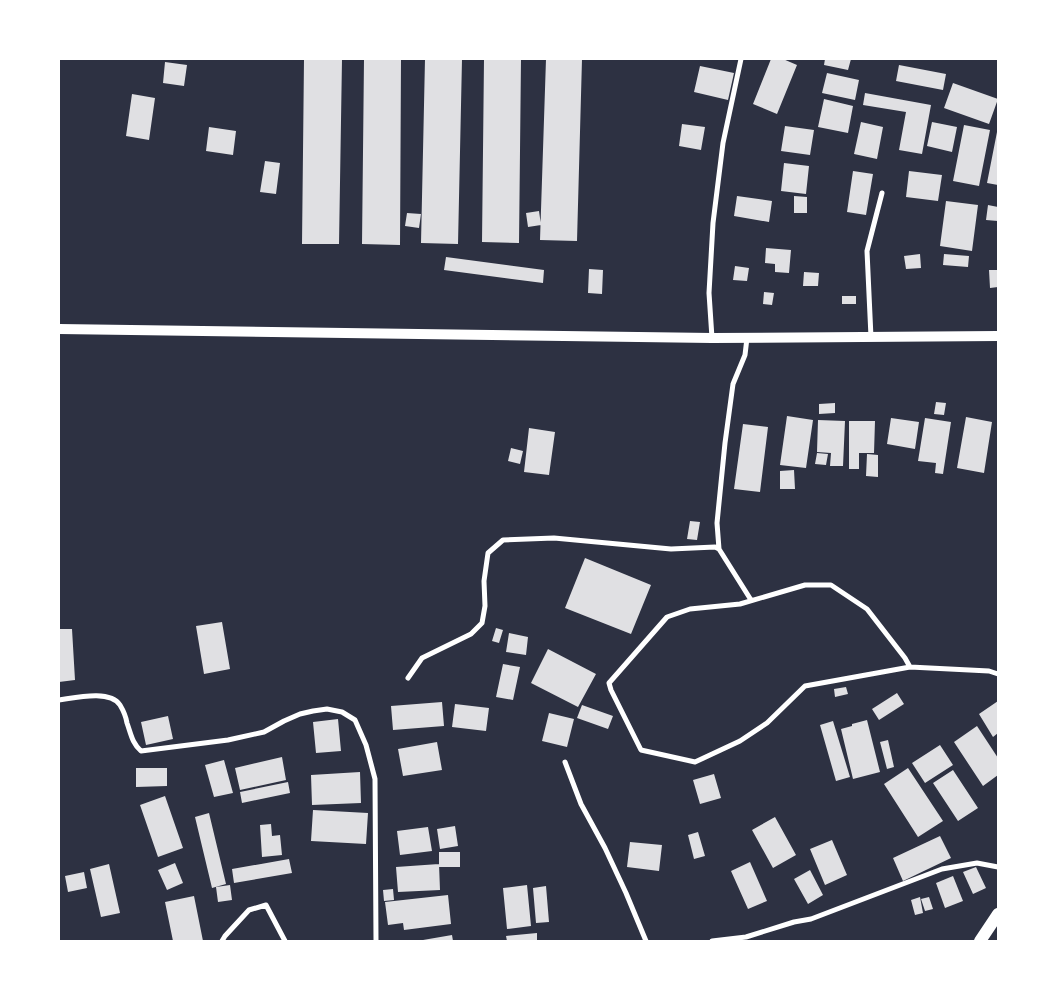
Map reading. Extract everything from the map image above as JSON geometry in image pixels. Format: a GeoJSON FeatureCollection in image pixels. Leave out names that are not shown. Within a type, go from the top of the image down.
{"type":"FeatureCollection","features":[{"type":"Feature","properties":{"kind":"main road"},"geometry":{"type":"LineString","coordinates":[[59,329],[712,338],[998,336]]}},
{"type":"Feature","properties":{"kind":"main road"},"geometry":{"type":"LineString","coordinates":[[980,941],[998,914]]}},
{"type":"Feature","properties":{"kind":"street"},"geometry":{"type":"LineString","coordinates":[[712,338],[709,293],[713,223],[723,143],[741,59]]}},
{"type":"Feature","properties":{"kind":"street"},"geometry":{"type":"LineString","coordinates":[[871,337],[867,251],[882,193]]}},
{"type":"Feature","properties":{"kind":"street"},"geometry":{"type":"LineString","coordinates":[[748,338],[745,355],[733,384],[724,443],[717,522],[719,549],[751,600]]}},
{"type":"Feature","properties":{"kind":"street"},"geometry":{"type":"LineString","coordinates":[[408,678],[422,658],[470,634],[482,623],[485,606],[484,581],[488,553],[502,540],[554,538],[671,549],[715,547],[719,549]]}},
{"type":"Feature","properties":{"kind":"street"},"geometry":{"type":"LineString","coordinates":[[910,667],[867,609],[831,585],[805,585],[740,604],[690,608],[667,617],[609,683],[641,750],[694,762],[740,741],[767,723],[805,686],[910,667],[989,671],[998,674]]}},
{"type":"Feature","properties":{"kind":"street"},"geometry":{"type":"LineString","coordinates":[[59,700],[96,695],[113,699],[119,703],[133,742],[141,751],[228,740],[264,732],[300,714],[313,711],[327,709],[342,712],[355,720],[366,745],[375,779],[376,941]]}},
{"type":"Feature","properties":{"kind":"street"},"geometry":{"type":"LineString","coordinates":[[565,762],[581,804],[605,848],[646,941]]}},
{"type":"Feature","properties":{"kind":"street"},"geometry":{"type":"LineString","coordinates":[[712,941],[746,937],[794,922],[811,919],[942,869],[978,862],[998,867]]}},
{"type":"Feature","properties":{"kind":"street"},"geometry":{"type":"LineString","coordinates":[[222,941],[249,910],[266,905],[285,941]]}},
{"type":"Feature","properties":{"kind":"building"},"geometry":{"type":"Polygon","coordinates":[[[304,59],[342,59],[339,244],[302,244],[304,59]]]}},
{"type":"Feature","properties":{"kind":"building"},"geometry":{"type":"Polygon","coordinates":[[[364,59],[401,59],[400,245],[362,244],[364,59]]]}},
{"type":"Feature","properties":{"kind":"building"},"geometry":{"type":"Polygon","coordinates":[[[425,59],[462,59],[458,244],[421,243],[425,59]]]}},
{"type":"Feature","properties":{"kind":"building"},"geometry":{"type":"Polygon","coordinates":[[[484,59],[521,59],[519,243],[482,242],[484,59]]]}},
{"type":"Feature","properties":{"kind":"building"},"geometry":{"type":"Polygon","coordinates":[[[546,59],[582,59],[577,241],[540,240],[546,59]]]}},
{"type":"Feature","properties":{"kind":"building"},"geometry":{"type":"Polygon","coordinates":[[[771,59],[783,59],[797,65],[777,114],[753,104],[771,59]]]}},
{"type":"Feature","properties":{"kind":"building"},"geometry":{"type":"Polygon","coordinates":[[[825,59],[851,59],[848,70],[824,65],[825,59]]]}},
{"type":"Feature","properties":{"kind":"building"},"geometry":{"type":"Polygon","coordinates":[[[165,62],[187,65],[184,86],[163,83],[165,62]]]}},
{"type":"Feature","properties":{"kind":"building"},"geometry":{"type":"Polygon","coordinates":[[[899,65],[946,74],[943,90],[896,81],[899,65]]]}},
{"type":"Feature","properties":{"kind":"building"},"geometry":{"type":"Polygon","coordinates":[[[700,66],[734,73],[728,100],[694,92],[700,66]]]}},
{"type":"Feature","properties":{"kind":"building"},"geometry":{"type":"Polygon","coordinates":[[[827,73],[859,80],[855,100],[822,93],[827,73]]]}},
{"type":"Feature","properties":{"kind":"building"},"geometry":{"type":"Polygon","coordinates":[[[953,83],[998,99],[989,124],[944,108],[953,83]]]}},
{"type":"Feature","properties":{"kind":"building"},"geometry":{"type":"Polygon","coordinates":[[[865,93],[931,105],[922,154],[899,150],[906,112],[863,105],[865,93]]]}},
{"type":"Feature","properties":{"kind":"building"},"geometry":{"type":"Polygon","coordinates":[[[132,94],[155,98],[149,140],[126,136],[132,94]]]}},
{"type":"Feature","properties":{"kind":"building"},"geometry":{"type":"Polygon","coordinates":[[[824,99],[853,106],[848,133],[818,127],[824,99]]]}},
{"type":"Feature","properties":{"kind":"building"},"geometry":{"type":"Polygon","coordinates":[[[861,122],[883,127],[877,159],[854,154],[861,122]]]}},
{"type":"Feature","properties":{"kind":"building"},"geometry":{"type":"Polygon","coordinates":[[[932,122],[957,127],[952,152],[927,146],[932,122]]]}},
{"type":"Feature","properties":{"kind":"building"},"geometry":{"type":"Polygon","coordinates":[[[682,124],[705,127],[701,150],[679,146],[682,124]]]}},
{"type":"Feature","properties":{"kind":"building"},"geometry":{"type":"Polygon","coordinates":[[[964,125],[990,130],[979,186],[953,181],[964,125]]]}},
{"type":"Feature","properties":{"kind":"building"},"geometry":{"type":"Polygon","coordinates":[[[785,126],[814,130],[810,155],[781,151],[785,126]]]}},
{"type":"Feature","properties":{"kind":"building"},"geometry":{"type":"Polygon","coordinates":[[[209,127],[236,131],[233,155],[206,151],[209,127]]]}},
{"type":"Feature","properties":{"kind":"building"},"geometry":{"type":"Polygon","coordinates":[[[998,132],[998,185],[987,183],[998,132]]]}},
{"type":"Feature","properties":{"kind":"building"},"geometry":{"type":"Polygon","coordinates":[[[265,161],[280,163],[276,194],[260,192],[265,161]]]}},
{"type":"Feature","properties":{"kind":"building"},"geometry":{"type":"Polygon","coordinates":[[[784,163],[809,166],[806,194],[781,191],[784,163]]]}},
{"type":"Feature","properties":{"kind":"building"},"geometry":{"type":"Polygon","coordinates":[[[853,171],[873,174],[866,215],[847,212],[853,171]]]}},
{"type":"Feature","properties":{"kind":"building"},"geometry":{"type":"Polygon","coordinates":[[[909,171],[942,175],[938,201],[906,197],[909,171]]]}},
{"type":"Feature","properties":{"kind":"building"},"geometry":{"type":"Polygon","coordinates":[[[737,196],[772,201],[769,222],[734,216],[737,196]]]}},
{"type":"Feature","properties":{"kind":"building"},"geometry":{"type":"Polygon","coordinates":[[[794,196],[807,197],[807,213],[794,213],[794,196]]]}},
{"type":"Feature","properties":{"kind":"building"},"geometry":{"type":"Polygon","coordinates":[[[946,201],[978,205],[972,251],[940,246],[946,201]]]}},
{"type":"Feature","properties":{"kind":"building"},"geometry":{"type":"Polygon","coordinates":[[[988,205],[998,207],[998,221],[986,220],[988,205]]]}},
{"type":"Feature","properties":{"kind":"building"},"geometry":{"type":"Polygon","coordinates":[[[539,211],[541,225],[528,227],[526,213],[539,211]]]}},
{"type":"Feature","properties":{"kind":"building"},"geometry":{"type":"Polygon","coordinates":[[[407,213],[421,214],[419,228],[405,226],[407,213]]]}},
{"type":"Feature","properties":{"kind":"building"},"geometry":{"type":"Polygon","coordinates":[[[766,248],[791,250],[789,273],[775,272],[775,264],[765,263],[766,248]]]}},
{"type":"Feature","properties":{"kind":"building"},"geometry":{"type":"Polygon","coordinates":[[[920,254],[921,268],[906,269],[904,256],[920,254]]]}},
{"type":"Feature","properties":{"kind":"building"},"geometry":{"type":"Polygon","coordinates":[[[944,254],[969,256],[968,267],[943,265],[944,254]]]}},
{"type":"Feature","properties":{"kind":"building"},"geometry":{"type":"Polygon","coordinates":[[[446,257],[544,270],[543,283],[444,270],[446,257]]]}},
{"type":"Feature","properties":{"kind":"building"},"geometry":{"type":"Polygon","coordinates":[[[735,266],[749,268],[747,281],[733,280],[735,266]]]}},
{"type":"Feature","properties":{"kind":"building"},"geometry":{"type":"Polygon","coordinates":[[[589,269],[603,270],[602,294],[588,293],[589,269]]]}},
{"type":"Feature","properties":{"kind":"building"},"geometry":{"type":"Polygon","coordinates":[[[989,270],[998,270],[998,287],[990,288],[989,270]]]}},
{"type":"Feature","properties":{"kind":"building"},"geometry":{"type":"Polygon","coordinates":[[[804,272],[819,273],[818,286],[803,286],[804,272]]]}},
{"type":"Feature","properties":{"kind":"building"},"geometry":{"type":"Polygon","coordinates":[[[764,292],[774,293],[772,305],[763,304],[764,292]]]}},
{"type":"Feature","properties":{"kind":"building"},"geometry":{"type":"Polygon","coordinates":[[[842,296],[856,296],[856,304],[842,304],[842,296]]]}},
{"type":"Feature","properties":{"kind":"building"},"geometry":{"type":"Polygon","coordinates":[[[936,402],[946,403],[944,415],[934,414],[936,402]]]}},
{"type":"Feature","properties":{"kind":"building"},"geometry":{"type":"Polygon","coordinates":[[[835,403],[835,413],[819,414],[819,404],[835,403]]]}},
{"type":"Feature","properties":{"kind":"building"},"geometry":{"type":"Polygon","coordinates":[[[787,416],[813,420],[806,468],[780,465],[787,416]]]}},
{"type":"Feature","properties":{"kind":"building"},"geometry":{"type":"Polygon","coordinates":[[[966,417],[992,422],[984,473],[957,468],[966,417]]]}},
{"type":"Feature","properties":{"kind":"building"},"geometry":{"type":"Polygon","coordinates":[[[891,418],[919,422],[915,449],[887,444],[891,418]]]}},
{"type":"Feature","properties":{"kind":"building"},"geometry":{"type":"Polygon","coordinates":[[[925,418],[951,422],[943,474],[935,473],[936,463],[918,461],[925,418]]]}},
{"type":"Feature","properties":{"kind":"building"},"geometry":{"type":"Polygon","coordinates":[[[818,420],[845,421],[843,466],[830,466],[831,453],[817,452],[818,420]]]}},
{"type":"Feature","properties":{"kind":"building"},"geometry":{"type":"Polygon","coordinates":[[[849,421],[875,421],[874,453],[859,453],[859,469],[849,469],[849,421]]]}},
{"type":"Feature","properties":{"kind":"building"},"geometry":{"type":"Polygon","coordinates":[[[743,424],[768,427],[760,492],[734,489],[743,424]]]}},
{"type":"Feature","properties":{"kind":"building"},"geometry":{"type":"Polygon","coordinates":[[[529,428],[555,432],[549,475],[524,472],[529,428]]]}},
{"type":"Feature","properties":{"kind":"building"},"geometry":{"type":"Polygon","coordinates":[[[511,448],[523,451],[520,464],[508,461],[511,448]]]}},
{"type":"Feature","properties":{"kind":"building"},"geometry":{"type":"Polygon","coordinates":[[[817,453],[828,454],[826,465],[815,464],[817,453]]]}},
{"type":"Feature","properties":{"kind":"building"},"geometry":{"type":"Polygon","coordinates":[[[867,454],[878,455],[878,477],[866,476],[867,454]]]}},
{"type":"Feature","properties":{"kind":"building"},"geometry":{"type":"Polygon","coordinates":[[[794,470],[795,489],[780,489],[780,471],[794,470]]]}},
{"type":"Feature","properties":{"kind":"building"},"geometry":{"type":"Polygon","coordinates":[[[690,521],[700,522],[697,540],[687,539],[690,521]]]}},
{"type":"Feature","properties":{"kind":"building"},"geometry":{"type":"Polygon","coordinates":[[[585,558],[651,585],[631,634],[565,608],[585,558]]]}},
{"type":"Feature","properties":{"kind":"building"},"geometry":{"type":"Polygon","coordinates":[[[222,622],[230,669],[204,674],[196,626],[222,622]]]}},
{"type":"Feature","properties":{"kind":"building"},"geometry":{"type":"Polygon","coordinates":[[[496,628],[503,630],[499,643],[492,641],[496,628]]]}},
{"type":"Feature","properties":{"kind":"building"},"geometry":{"type":"Polygon","coordinates":[[[59,629],[72,629],[75,680],[59,682],[59,629]]]}},
{"type":"Feature","properties":{"kind":"building"},"geometry":{"type":"Polygon","coordinates":[[[509,633],[528,637],[526,655],[506,652],[509,633]]]}},
{"type":"Feature","properties":{"kind":"building"},"geometry":{"type":"Polygon","coordinates":[[[548,649],[596,674],[578,707],[531,683],[548,649]]]}},
{"type":"Feature","properties":{"kind":"building"},"geometry":{"type":"Polygon","coordinates":[[[503,664],[520,667],[513,700],[496,697],[503,664]]]}},
{"type":"Feature","properties":{"kind":"building"},"geometry":{"type":"Polygon","coordinates":[[[846,687],[848,694],[835,697],[834,689],[846,687]]]}},
{"type":"Feature","properties":{"kind":"building"},"geometry":{"type":"Polygon","coordinates":[[[897,693],[904,704],[879,720],[872,709],[897,693]]]}},
{"type":"Feature","properties":{"kind":"building"},"geometry":{"type":"Polygon","coordinates":[[[998,701],[998,733],[993,737],[979,714],[998,701]]]}},
{"type":"Feature","properties":{"kind":"building"},"geometry":{"type":"Polygon","coordinates":[[[442,702],[444,726],[393,730],[391,706],[442,702]]]}},
{"type":"Feature","properties":{"kind":"building"},"geometry":{"type":"Polygon","coordinates":[[[455,704],[489,708],[486,731],[452,727],[455,704]]]}},
{"type":"Feature","properties":{"kind":"building"},"geometry":{"type":"Polygon","coordinates":[[[582,705],[613,716],[608,729],[577,718],[582,705]]]}},
{"type":"Feature","properties":{"kind":"building"},"geometry":{"type":"Polygon","coordinates":[[[549,713],[574,719],[567,747],[542,741],[549,713]]]}},
{"type":"Feature","properties":{"kind":"building"},"geometry":{"type":"Polygon","coordinates":[[[168,716],[173,739],[146,745],[141,722],[168,716]]]}},
{"type":"Feature","properties":{"kind":"building"},"geometry":{"type":"Polygon","coordinates":[[[338,719],[341,751],[316,753],[313,722],[338,719]]]}},
{"type":"Feature","properties":{"kind":"building"},"geometry":{"type":"Polygon","coordinates":[[[867,720],[880,772],[853,779],[841,729],[867,720]]]}},
{"type":"Feature","properties":{"kind":"building"},"geometry":{"type":"Polygon","coordinates":[[[833,721],[850,777],[836,781],[820,725],[833,721]]]}},
{"type":"Feature","properties":{"kind":"building"},"geometry":{"type":"Polygon","coordinates":[[[977,726],[998,758],[998,775],[983,786],[954,742],[977,726]]]}},
{"type":"Feature","properties":{"kind":"building"},"geometry":{"type":"Polygon","coordinates":[[[888,740],[894,767],[887,769],[880,742],[888,740]]]}},
{"type":"Feature","properties":{"kind":"building"},"geometry":{"type":"Polygon","coordinates":[[[437,742],[442,770],[403,776],[398,749],[437,742]]]}},
{"type":"Feature","properties":{"kind":"building"},"geometry":{"type":"Polygon","coordinates":[[[940,745],[953,765],[925,783],[912,763],[940,745]]]}},
{"type":"Feature","properties":{"kind":"building"},"geometry":{"type":"Polygon","coordinates":[[[282,757],[286,780],[240,790],[235,768],[282,757]]]}},
{"type":"Feature","properties":{"kind":"building"},"geometry":{"type":"Polygon","coordinates":[[[224,760],[233,793],[214,797],[205,765],[224,760]]]}},
{"type":"Feature","properties":{"kind":"building"},"geometry":{"type":"Polygon","coordinates":[[[136,768],[167,768],[167,786],[136,787],[136,768]]]}},
{"type":"Feature","properties":{"kind":"building"},"geometry":{"type":"Polygon","coordinates":[[[908,768],[943,821],[918,837],[884,784],[908,768]]]}},
{"type":"Feature","properties":{"kind":"building"},"geometry":{"type":"Polygon","coordinates":[[[953,770],[978,808],[958,821],[933,783],[953,770]]]}},
{"type":"Feature","properties":{"kind":"building"},"geometry":{"type":"Polygon","coordinates":[[[360,772],[361,803],[312,805],[311,775],[360,772]]]}},
{"type":"Feature","properties":{"kind":"building"},"geometry":{"type":"Polygon","coordinates":[[[714,774],[721,798],[700,804],[693,780],[714,774]]]}},
{"type":"Feature","properties":{"kind":"building"},"geometry":{"type":"Polygon","coordinates":[[[288,782],[290,793],[242,803],[240,792],[288,782]]]}},
{"type":"Feature","properties":{"kind":"building"},"geometry":{"type":"Polygon","coordinates":[[[165,796],[183,848],[158,857],[140,805],[165,796]]]}},
{"type":"Feature","properties":{"kind":"building"},"geometry":{"type":"Polygon","coordinates":[[[313,810],[368,813],[366,844],[311,841],[313,810]]]}},
{"type":"Feature","properties":{"kind":"building"},"geometry":{"type":"Polygon","coordinates":[[[209,813],[226,884],[212,888],[195,817],[209,813]]]}},
{"type":"Feature","properties":{"kind":"building"},"geometry":{"type":"Polygon","coordinates":[[[775,817],[796,855],[773,868],[752,830],[775,817]]]}},
{"type":"Feature","properties":{"kind":"building"},"geometry":{"type":"Polygon","coordinates":[[[271,824],[272,836],[280,835],[282,855],[262,857],[260,825],[271,824]]]}},
{"type":"Feature","properties":{"kind":"building"},"geometry":{"type":"Polygon","coordinates":[[[455,826],[458,846],[440,849],[437,829],[455,826]]]}},
{"type":"Feature","properties":{"kind":"building"},"geometry":{"type":"Polygon","coordinates":[[[428,827],[432,851],[400,855],[397,831],[428,827]]]}},
{"type":"Feature","properties":{"kind":"building"},"geometry":{"type":"Polygon","coordinates":[[[698,832],[705,856],[694,859],[688,835],[698,832]]]}},
{"type":"Feature","properties":{"kind":"building"},"geometry":{"type":"Polygon","coordinates":[[[940,836],[951,858],[903,881],[893,858],[940,836]]]}},
{"type":"Feature","properties":{"kind":"building"},"geometry":{"type":"Polygon","coordinates":[[[832,840],[847,875],[825,885],[810,849],[832,840]]]}},
{"type":"Feature","properties":{"kind":"building"},"geometry":{"type":"Polygon","coordinates":[[[630,842],[662,845],[659,871],[627,867],[630,842]]]}},
{"type":"Feature","properties":{"kind":"building"},"geometry":{"type":"Polygon","coordinates":[[[439,852],[460,852],[460,867],[439,867],[439,852]]]}},
{"type":"Feature","properties":{"kind":"building"},"geometry":{"type":"Polygon","coordinates":[[[289,859],[292,873],[234,883],[232,869],[289,859]]]}},
{"type":"Feature","properties":{"kind":"building"},"geometry":{"type":"Polygon","coordinates":[[[750,862],[767,901],[748,909],[731,871],[750,862]]]}},
{"type":"Feature","properties":{"kind":"building"},"geometry":{"type":"Polygon","coordinates":[[[175,863],[183,883],[167,890],[158,870],[175,863]]]}},
{"type":"Feature","properties":{"kind":"building"},"geometry":{"type":"Polygon","coordinates":[[[109,864],[120,913],[101,917],[90,869],[109,864]]]}},
{"type":"Feature","properties":{"kind":"building"},"geometry":{"type":"Polygon","coordinates":[[[439,864],[440,890],[398,892],[396,867],[439,864]]]}},
{"type":"Feature","properties":{"kind":"building"},"geometry":{"type":"Polygon","coordinates":[[[976,867],[986,888],[973,894],[963,872],[976,867]]]}},
{"type":"Feature","properties":{"kind":"building"},"geometry":{"type":"Polygon","coordinates":[[[810,870],[823,895],[808,904],[794,879],[810,870]]]}},
{"type":"Feature","properties":{"kind":"building"},"geometry":{"type":"Polygon","coordinates":[[[84,872],[87,888],[68,892],[65,876],[84,872]]]}},
{"type":"Feature","properties":{"kind":"building"},"geometry":{"type":"Polygon","coordinates":[[[953,876],[963,901],[945,908],[936,883],[953,876]]]}},
{"type":"Feature","properties":{"kind":"building"},"geometry":{"type":"Polygon","coordinates":[[[230,885],[232,900],[218,902],[216,887],[230,885]]]}},
{"type":"Feature","properties":{"kind":"building"},"geometry":{"type":"Polygon","coordinates":[[[527,885],[531,926],[507,929],[503,888],[527,885]]]}},
{"type":"Feature","properties":{"kind":"building"},"geometry":{"type":"Polygon","coordinates":[[[546,886],[549,922],[536,923],[533,888],[546,886]]]}},
{"type":"Feature","properties":{"kind":"building"},"geometry":{"type":"Polygon","coordinates":[[[393,889],[394,900],[384,901],[383,890],[393,889]]]}},
{"type":"Feature","properties":{"kind":"building"},"geometry":{"type":"Polygon","coordinates":[[[448,895],[451,924],[404,930],[403,923],[388,925],[385,902],[448,895]]]}},
{"type":"Feature","properties":{"kind":"building"},"geometry":{"type":"Polygon","coordinates":[[[194,896],[203,941],[173,941],[165,902],[194,896]]]}},
{"type":"Feature","properties":{"kind":"building"},"geometry":{"type":"Polygon","coordinates":[[[920,897],[923,913],[915,915],[911,900],[920,897]]]}},
{"type":"Feature","properties":{"kind":"building"},"geometry":{"type":"Polygon","coordinates":[[[929,897],[933,909],[925,911],[921,899],[929,897]]]}},
{"type":"Feature","properties":{"kind":"building"},"geometry":{"type":"Polygon","coordinates":[[[537,933],[537,941],[507,941],[506,936],[537,933]]]}},
{"type":"Feature","properties":{"kind":"building"},"geometry":{"type":"Polygon","coordinates":[[[452,935],[453,941],[423,941],[423,940],[452,935]]]}}]}
